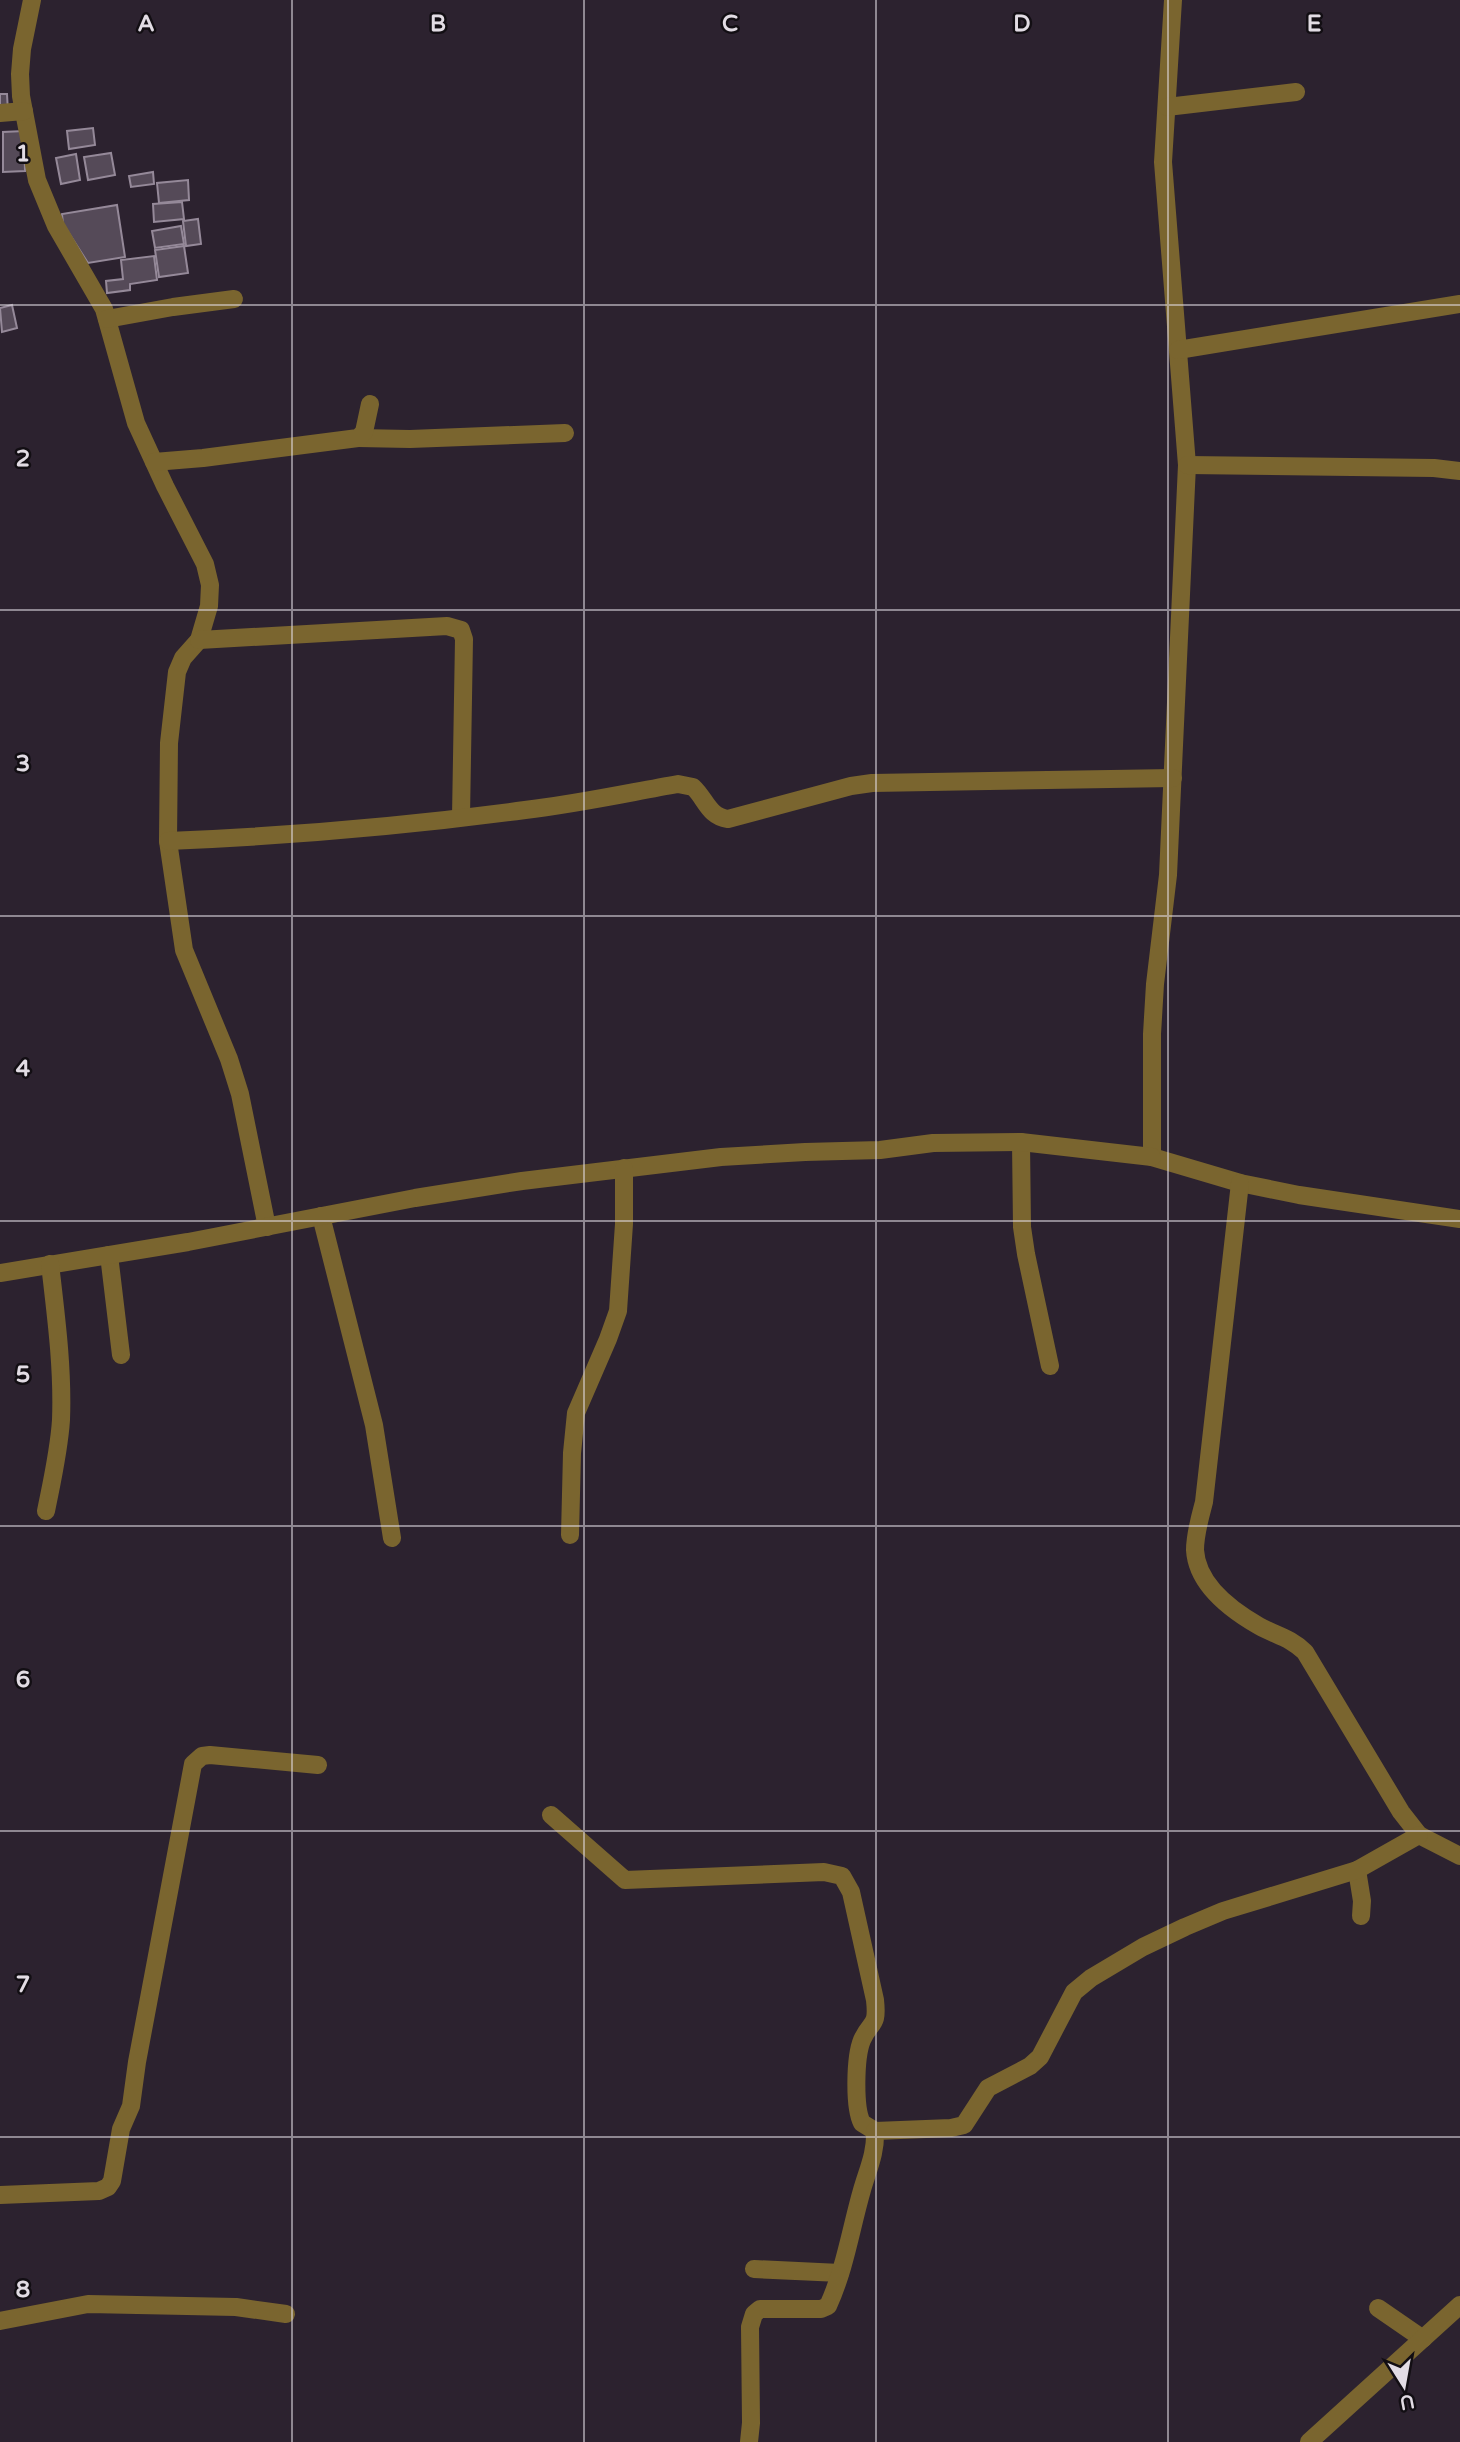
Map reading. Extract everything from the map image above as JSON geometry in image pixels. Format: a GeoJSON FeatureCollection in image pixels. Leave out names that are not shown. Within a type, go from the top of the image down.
{"type":"FeatureCollection","features":[{"type":"Feature","properties":{"kind":"street"},"geometry":{"type":"LineString","coordinates":[[32,0],[20,74],[37,180],[56,226],[96,291],[107,319],[130,406],[154,462],[205,564],[211,585],[209,606],[199,640],[183,657],[177,673],[169,743],[169,841],[184,950],[229,1059],[240,1094],[267,1227]]}},
{"type":"Feature","properties":{"kind":"street"},"geometry":{"type":"LineString","coordinates":[[1152,1157],[1152,1034],[1168,875],[1187,465],[1163,162],[1174,0]]}},
{"type":"Feature","properties":{"kind":"street"},"geometry":{"type":"LineString","coordinates":[[1167,107],[1296,92]]}},
{"type":"Feature","properties":{"kind":"street"},"geometry":{"type":"LineString","coordinates":[[0,113],[24,111]]}},
{"type":"Feature","properties":{"kind":"street"},"geometry":{"type":"LineString","coordinates":[[107,319],[234,299]]}},
{"type":"Feature","properties":{"kind":"street"},"geometry":{"type":"LineString","coordinates":[[1178,350],[1460,304]]}},
{"type":"Feature","properties":{"kind":"street"},"geometry":{"type":"LineString","coordinates":[[358,438],[363,432],[370,404]]}},
{"type":"Feature","properties":{"kind":"street"},"geometry":{"type":"LineString","coordinates":[[154,462],[358,438],[410,439],[565,433]]}},
{"type":"Feature","properties":{"kind":"street"},"geometry":{"type":"LineString","coordinates":[[1187,465],[1434,468],[1460,471]]}},
{"type":"Feature","properties":{"kind":"street"},"geometry":{"type":"LineString","coordinates":[[199,640],[447,626],[461,630],[464,639],[461,817]]}},
{"type":"Feature","properties":{"kind":"street"},"geometry":{"type":"LineString","coordinates":[[169,841],[287,836],[461,817],[588,802],[686,784],[696,790],[710,812],[728,819],[851,786],[872,783],[1173,778]]}},
{"type":"Feature","properties":{"kind":"street"},"geometry":{"type":"LineString","coordinates":[[1021,1142],[1022,1227],[1050,1366]]}},
{"type":"Feature","properties":{"kind":"street"},"geometry":{"type":"LineString","coordinates":[[0,1273],[495,1185],[624,1168],[767,1154],[880,1150],[933,1143],[1021,1142],[1152,1157],[1240,1183],[1299,1195],[1460,1219]]}},
{"type":"Feature","properties":{"kind":"street"},"geometry":{"type":"LineString","coordinates":[[570,1535],[576,1413],[618,1311],[624,1224],[624,1168]]}},
{"type":"Feature","properties":{"kind":"street"},"geometry":{"type":"LineString","coordinates":[[1240,1183],[1204,1502],[1197,1528],[1195,1551],[1201,1570],[1216,1595],[1261,1627],[1293,1641],[1305,1652],[1401,1812],[1419,1835],[1460,1856]]}},
{"type":"Feature","properties":{"kind":"street"},"geometry":{"type":"LineString","coordinates":[[321,1216],[374,1425],[391,1538]]}},
{"type":"Feature","properties":{"kind":"street"},"geometry":{"type":"LineString","coordinates":[[109,1255],[121,1355]]}},
{"type":"Feature","properties":{"kind":"street"},"geometry":{"type":"LineString","coordinates":[[46,1511],[61,1421],[59,1347],[50,1264]]}},
{"type":"Feature","properties":{"kind":"street"},"geometry":{"type":"LineString","coordinates":[[0,2195],[99,2190],[108,2187],[112,2181],[121,2129],[131,2106],[193,1763],[202,1756],[210,1755],[318,1765]]}},
{"type":"Feature","properties":{"kind":"street"},"geometry":{"type":"LineString","coordinates":[[551,1815],[625,1880],[824,1872],[842,1876],[851,1892],[876,2015],[858,2055],[858,2106],[862,2123],[875,2131],[951,2128],[964,2125],[989,2088],[1030,2066],[1040,2057],[1074,1992],[1091,1978],[1143,1947],[1223,1911],[1357,1870],[1419,1835]]}},
{"type":"Feature","properties":{"kind":"street"},"geometry":{"type":"LineString","coordinates":[[1357,1870],[1362,1901],[1361,1916]]}},
{"type":"Feature","properties":{"kind":"street"},"geometry":{"type":"LineString","coordinates":[[749,2442],[752,2317],[760,2309],[825,2308],[832,2298],[873,2159],[875,2131]]}},
{"type":"Feature","properties":{"kind":"street"},"geometry":{"type":"LineString","coordinates":[[754,2269],[840,2273]]}},
{"type":"Feature","properties":{"kind":"street"},"geometry":{"type":"LineString","coordinates":[[0,2321],[88,2304],[236,2307],[286,2314]]}},
{"type":"Feature","properties":{"kind":"street"},"geometry":{"type":"LineString","coordinates":[[1308,2442],[1460,2305]]}},
{"type":"Feature","properties":{"kind":"street"},"geometry":{"type":"LineString","coordinates":[[1378,2308],[1423,2339]]}},
{"type":"Feature","properties":{"kind":"building"},"geometry":{"type":"Polygon","coordinates":[[[0,94],[7,94],[8,112],[0,112],[0,94]]]}},
{"type":"Feature","properties":{"kind":"building"},"geometry":{"type":"Polygon","coordinates":[[[93,128],[95,145],[69,149],[67,131],[93,128]]]}},
{"type":"Feature","properties":{"kind":"building"},"geometry":{"type":"Polygon","coordinates":[[[24,131],[25,171],[3,172],[3,132],[24,131]]]}},
{"type":"Feature","properties":{"kind":"building"},"geometry":{"type":"Polygon","coordinates":[[[111,153],[115,175],[88,180],[84,157],[111,153]]]}},
{"type":"Feature","properties":{"kind":"building"},"geometry":{"type":"Polygon","coordinates":[[[76,154],[80,180],[61,184],[56,158],[76,154]]]}},
{"type":"Feature","properties":{"kind":"building"},"geometry":{"type":"Polygon","coordinates":[[[153,172],[154,184],[131,187],[129,176],[153,172]]]}},
{"type":"Feature","properties":{"kind":"building"},"geometry":{"type":"Polygon","coordinates":[[[188,180],[189,200],[159,203],[157,183],[188,180]]]}},
{"type":"Feature","properties":{"kind":"building"},"geometry":{"type":"Polygon","coordinates":[[[182,202],[184,219],[154,222],[153,204],[182,202]]]}},
{"type":"Feature","properties":{"kind":"building"},"geometry":{"type":"Polygon","coordinates":[[[117,205],[125,257],[88,263],[63,224],[62,214],[117,205]]]}},
{"type":"Feature","properties":{"kind":"building"},"geometry":{"type":"Polygon","coordinates":[[[198,219],[201,244],[186,246],[183,221],[198,219]]]}},
{"type":"Feature","properties":{"kind":"building"},"geometry":{"type":"Polygon","coordinates":[[[181,226],[184,244],[155,248],[152,231],[181,226]]]}},
{"type":"Feature","properties":{"kind":"building"},"geometry":{"type":"Polygon","coordinates":[[[184,246],[188,273],[159,277],[155,250],[184,246]]]}},
{"type":"Feature","properties":{"kind":"building"},"geometry":{"type":"Polygon","coordinates":[[[154,256],[157,280],[130,284],[130,290],[107,293],[106,281],[123,279],[121,260],[154,256]]]}},
{"type":"Feature","properties":{"kind":"building"},"geometry":{"type":"Polygon","coordinates":[[[12,305],[17,328],[2,332],[0,308],[12,305]]]}}]}
